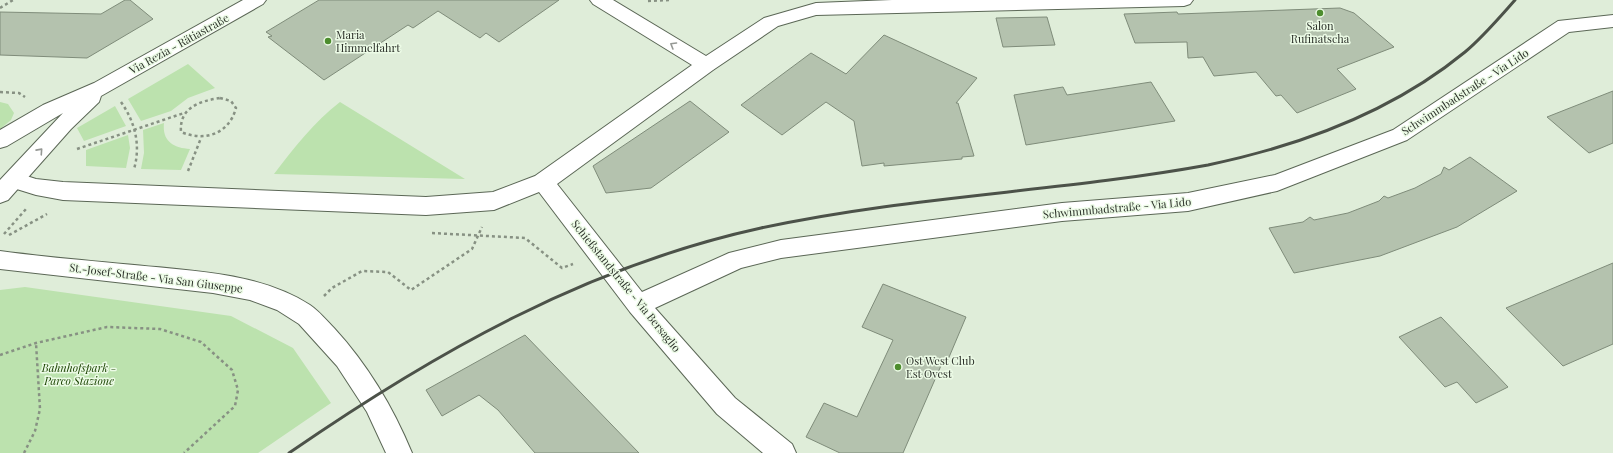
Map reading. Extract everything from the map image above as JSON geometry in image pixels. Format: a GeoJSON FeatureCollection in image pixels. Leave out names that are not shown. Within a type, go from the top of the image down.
{"type":"FeatureCollection","features":[{"type":"Feature","properties":{"kind":"street","name":"Via Rezia - Rätiastraße"},"geometry":{"type":"LineString","coordinates":[[104,86],[257,0]]}},
{"type":"Feature","properties":{"kind":"street"},"geometry":{"type":"LineString","coordinates":[[599,0],[706,65]]}},
{"type":"Feature","properties":{"kind":"street"},"geometry":{"type":"LineString","coordinates":[[5,184],[63,191],[426,206],[494,201],[543,182],[706,65],[771,22],[816,9],[923,5],[1184,0]]}},
{"type":"Feature","properties":{"kind":"street","name":"Schwimmbadstraße - Via Lido"},"geometry":{"type":"LineString","coordinates":[[638,306],[737,260],[781,249],[1062,212],[1188,202],[1277,183],[1400,135],[1565,26],[1613,21]]}},
{"type":"Feature","properties":{"kind":"street"},"geometry":{"type":"LineString","coordinates":[[0,140],[50,110],[104,86]]}},
{"type":"Feature","properties":{"kind":"street"},"geometry":{"type":"LineString","coordinates":[[5,184],[104,86]]}},
{"type":"Feature","properties":{"kind":"street","name":"Schießstandstraße - Via Bersaglio"},"geometry":{"type":"LineString","coordinates":[[543,182],[600,254],[638,306],[726,406],[783,453]]}},
{"type":"Feature","properties":{"kind":"street","name":"St.-Josef-Straße - Via San Giuseppe"},"geometry":{"type":"LineString","coordinates":[[0,260],[208,282],[246,288],[281,301],[304,313],[338,348],[362,382],[390,431],[399,453]]}},
{"type":"Feature","properties":{"kind":"path"},"geometry":{"type":"LineString","coordinates":[[0,8],[13,0]]}},
{"type":"Feature","properties":{"kind":"path"},"geometry":{"type":"LineString","coordinates":[[104,86],[128,110],[135,128],[138,150],[135,166],[124,193]]}},
{"type":"Feature","properties":{"kind":"path"},"geometry":{"type":"LineString","coordinates":[[220,98],[231,101],[236,108],[235,117],[228,127],[216,134],[202,138],[189,137],[181,132],[179,123],[184,114],[194,105],[207,100],[220,98]]}},
{"type":"Feature","properties":{"kind":"path"},"geometry":{"type":"LineString","coordinates":[[177,195],[202,138]]}},
{"type":"Feature","properties":{"kind":"path"},"geometry":{"type":"LineString","coordinates":[[0,239],[44,188]]}},
{"type":"Feature","properties":{"kind":"path"},"geometry":{"type":"LineString","coordinates":[[304,313],[332,288],[362,271],[388,272],[411,290],[472,249],[478,236],[525,238],[562,268],[600,254]]}},
{"type":"Feature","properties":{"kind":"path"},"geometry":{"type":"LineString","coordinates":[[0,355],[36,343],[107,327],[160,330],[201,342],[232,370],[238,390],[235,406],[184,453]]}},
{"type":"Feature","properties":{"kind":"path"},"geometry":{"type":"LineString","coordinates":[[24,453],[35,430],[40,409],[36,343]]}},
{"type":"Feature","properties":{"kind":"green space"},"geometry":{"type":"Polygon","coordinates":[[[188,64],[215,88],[188,98],[171,111],[141,121],[128,99],[188,64]]]}},
{"type":"Feature","properties":{"kind":"green space"},"geometry":{"type":"Polygon","coordinates":[[[0,102],[8,104],[14,113],[11,120],[0,129],[0,102]]]}},
{"type":"Feature","properties":{"kind":"green space"},"geometry":{"type":"Polygon","coordinates":[[[340,102],[465,179],[274,174],[313,127],[340,102]]]}},
{"type":"Feature","properties":{"kind":"green space"},"geometry":{"type":"Polygon","coordinates":[[[115,106],[126,126],[84,141],[77,128],[115,106]]]}},
{"type":"Feature","properties":{"kind":"green space"},"geometry":{"type":"Polygon","coordinates":[[[164,123],[165,135],[170,142],[178,147],[190,149],[181,170],[141,169],[144,153],[143,130],[164,123]]]}},
{"type":"Feature","properties":{"kind":"green space"},"geometry":{"type":"Polygon","coordinates":[[[128,135],[130,148],[126,168],[86,166],[86,150],[128,135]]]}},
{"type":"Feature","properties":{"kind":"green space","name":"Bahnhofspark - Parco Stazione"},"geometry":{"type":"Polygon","coordinates":[[[25,287],[231,316],[293,348],[331,403],[258,453],[0,453],[0,290],[25,287]]]}},
{"type":"Feature","properties":{"kind":"building"},"geometry":{"type":"Polygon","coordinates":[[[125,0],[130,0],[153,19],[87,58],[0,55],[0,12],[101,14],[125,0]]]}},
{"type":"Feature","properties":{"kind":"building","name":"Maria Himmelfahrt"},"geometry":{"type":"Polygon","coordinates":[[[319,0],[559,0],[499,42],[486,33],[480,38],[438,11],[413,28],[408,25],[324,80],[268,37],[272,36],[266,32],[319,0]]]}},
{"type":"Feature","properties":{"kind":"building"},"geometry":{"type":"Polygon","coordinates":[[[1340,8],[1354,13],[1394,47],[1337,69],[1356,89],[1297,113],[1281,95],[1276,96],[1256,72],[1214,76],[1203,57],[1188,58],[1187,42],[1135,43],[1124,14],[1177,12],[1178,14],[1340,8]]]}},
{"type":"Feature","properties":{"kind":"building"},"geometry":{"type":"Polygon","coordinates":[[[1047,17],[1055,45],[1003,47],[996,18],[1047,17]]]}},
{"type":"Feature","properties":{"kind":"building"},"geometry":{"type":"Polygon","coordinates":[[[884,35],[977,78],[956,103],[958,103],[974,156],[962,157],[962,159],[884,166],[884,163],[862,166],[854,121],[826,102],[782,135],[741,105],[811,53],[846,74],[884,35]]]}},
{"type":"Feature","properties":{"kind":"building"},"geometry":{"type":"Polygon","coordinates":[[[1151,82],[1175,121],[1026,145],[1014,95],[1063,87],[1067,95],[1151,82]]]}},
{"type":"Feature","properties":{"kind":"building"},"geometry":{"type":"Polygon","coordinates":[[[1613,91],[1613,143],[1589,153],[1547,117],[1613,91]]]}},
{"type":"Feature","properties":{"kind":"building"},"geometry":{"type":"Polygon","coordinates":[[[690,101],[729,132],[651,188],[606,193],[593,166],[690,101]]]}},
{"type":"Feature","properties":{"kind":"building"},"geometry":{"type":"Polygon","coordinates":[[[1470,157],[1517,191],[1457,227],[1380,256],[1294,273],[1269,228],[1303,222],[1310,217],[1314,220],[1348,213],[1379,201],[1384,196],[1388,198],[1415,188],[1441,174],[1444,167],[1449,170],[1470,157]]]}},
{"type":"Feature","properties":{"kind":"building"},"geometry":{"type":"Polygon","coordinates":[[[1613,263],[1613,344],[1563,366],[1506,308],[1613,263]]]}},
{"type":"Feature","properties":{"kind":"building"},"geometry":{"type":"Polygon","coordinates":[[[883,284],[966,317],[947,362],[943,361],[903,453],[840,453],[806,437],[824,403],[857,417],[893,340],[862,327],[883,284]]]}},
{"type":"Feature","properties":{"kind":"building"},"geometry":{"type":"Polygon","coordinates":[[[1441,317],[1508,387],[1476,403],[1457,382],[1445,387],[1399,337],[1441,317]]]}},
{"type":"Feature","properties":{"kind":"building"},"geometry":{"type":"Polygon","coordinates":[[[525,335],[639,453],[535,453],[498,410],[479,395],[442,416],[426,390],[525,335]]]}},
{"type":"Feature","properties":{"kind":"railway"},"geometry":{"type":"LineString","coordinates":[[289,453],[399,381],[514,317],[573,290],[634,265],[697,244],[761,228],[872,208],[1096,182],[1208,165],[1276,148],[1310,137],[1376,109],[1437,73],[1472,46],[1515,0]]}},
{"type":"Feature","properties":{"kind":"place","name":"Salon Rufinatscha"},"geometry":{"type":"Point","coordinates":[1320,13]}},
{"type":"Feature","properties":{"kind":"place","name":"Maria Himmelfahrt"},"geometry":{"type":"Point","coordinates":[328,41]}},
{"type":"Feature","properties":{"kind":"place","name":"Ost West Club Est Ovest"},"geometry":{"type":"Point","coordinates":[898,367]}}]}
